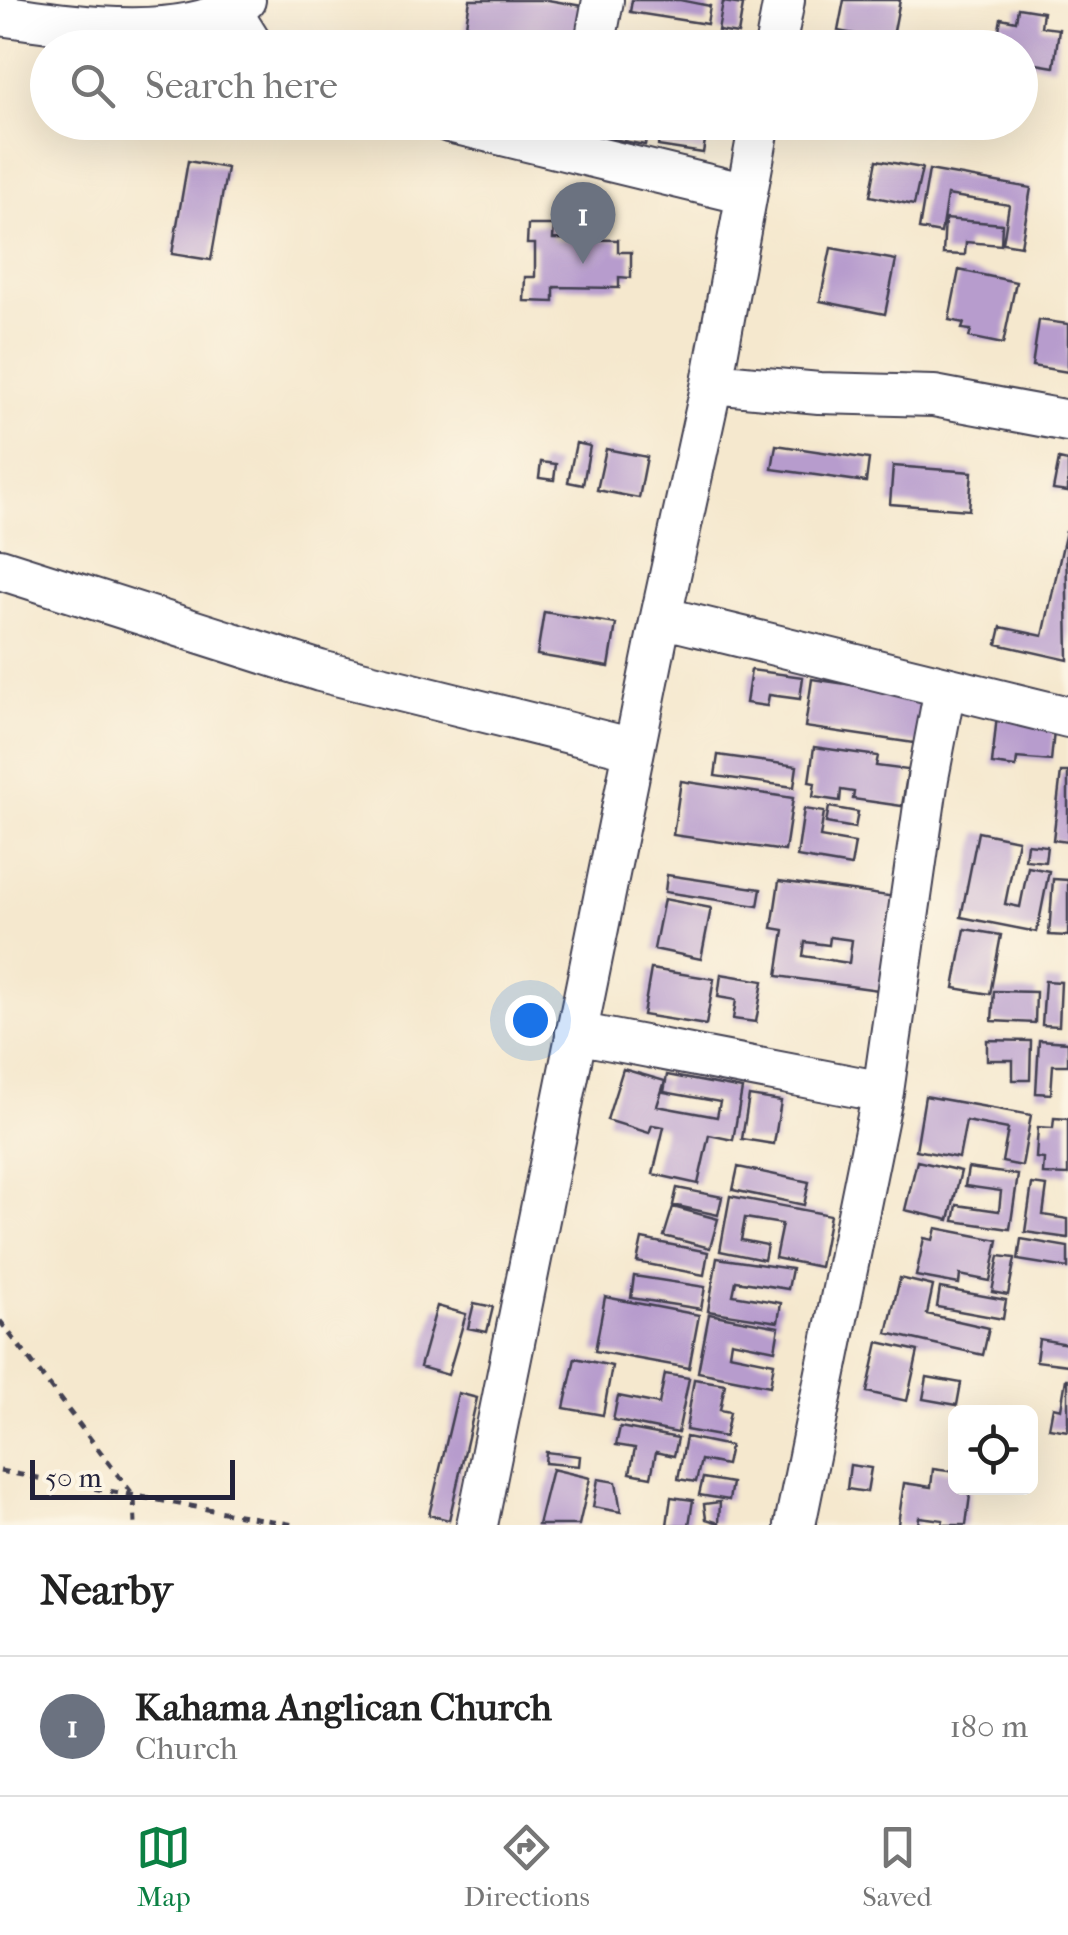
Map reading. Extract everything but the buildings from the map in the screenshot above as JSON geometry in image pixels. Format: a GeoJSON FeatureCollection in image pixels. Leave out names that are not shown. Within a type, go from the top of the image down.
{"type":"FeatureCollection","features":[{"type":"Feature","properties":{"kind":"street"},"geometry":{"type":"LineString","coordinates":[[597,30],[603,0]]}},
{"type":"Feature","properties":{"kind":"street"},"geometry":{"type":"LineString","coordinates":[[778,30],[784,0]]}},
{"type":"Feature","properties":{"kind":"street"},"geometry":{"type":"LineString","coordinates":[[0,15],[108,26],[177,26],[203,22],[238,6],[247,30]]}},
{"type":"Feature","properties":{"kind":"street"},"geometry":{"type":"LineString","coordinates":[[585,140],[746,194]]}},
{"type":"Feature","properties":{"kind":"street"},"geometry":{"type":"LineString","coordinates":[[476,1525],[712,382],[756,140]]}},
{"type":"Feature","properties":{"kind":"street"},"geometry":{"type":"LineString","coordinates":[[712,382],[819,393],[934,396],[1068,422]]}},
{"type":"Feature","properties":{"kind":"street"},"geometry":{"type":"LineString","coordinates":[[0,569],[320,671],[634,750]]}},
{"type":"Feature","properties":{"kind":"street"},"geometry":{"type":"LineString","coordinates":[[661,617],[1068,717]]}},
{"type":"Feature","properties":{"kind":"street"},"geometry":{"type":"LineString","coordinates":[[794,1525],[883,1092],[928,778],[945,688]]}},
{"type":"Feature","properties":{"kind":"street"},"geometry":{"type":"LineString","coordinates":[[576,1033],[883,1092]]}},
{"type":"Feature","properties":{"kind":"path"},"geometry":{"type":"LineString","coordinates":[[0,1320],[134,1496],[135,1525]]}},
{"type":"Feature","properties":{"kind":"path"},"geometry":{"type":"LineString","coordinates":[[0,1471],[294,1525]]}},
{"type":"Feature","properties":{"kind":"place","name":"Kahama Anglican Church"},"geometry":{"type":"Point","coordinates":[583,264]}}]}
